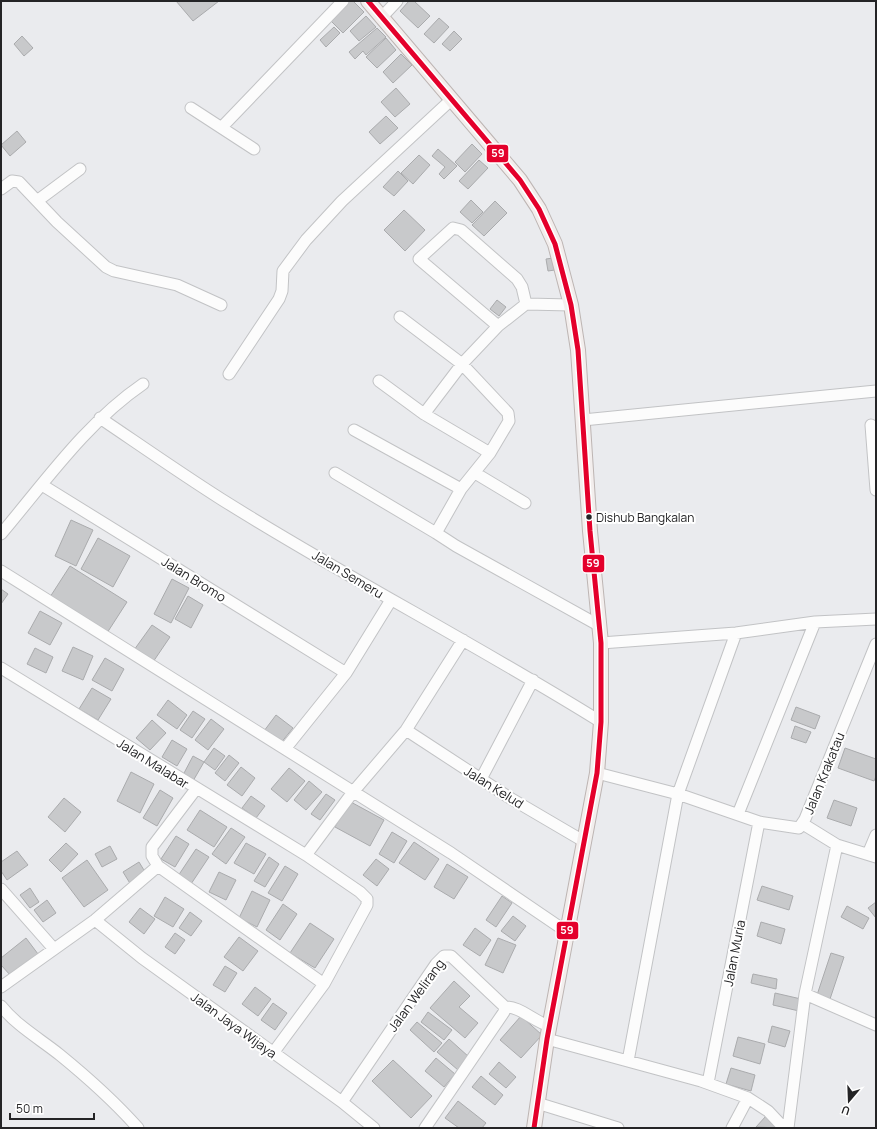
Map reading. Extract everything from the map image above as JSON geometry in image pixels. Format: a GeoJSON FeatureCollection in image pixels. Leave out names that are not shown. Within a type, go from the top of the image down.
{"type":"FeatureCollection","features":[{"type":"Feature","properties":{"kind":"main road"},"geometry":{"type":"LineString","coordinates":[[368,1],[520,180],[539,209],[555,244],[571,305],[578,350],[590,531],[600,626],[600,722],[597,773],[547,1040],[534,1128]]}},
{"type":"Feature","properties":{"kind":"street"},"geometry":{"type":"LineString","coordinates":[[222,127],[343,1]]}},
{"type":"Feature","properties":{"kind":"street"},"geometry":{"type":"LineString","coordinates":[[381,18],[397,1]]}},
{"type":"Feature","properties":{"kind":"street"},"geometry":{"type":"LineString","coordinates":[[229,374],[279,299],[282,290],[283,271],[306,240],[342,201],[452,99]]}},
{"type":"Feature","properties":{"kind":"street"},"geometry":{"type":"LineString","coordinates":[[191,108],[254,149]]}},
{"type":"Feature","properties":{"kind":"street"},"geometry":{"type":"LineString","coordinates":[[37,201],[80,169]]}},
{"type":"Feature","properties":{"kind":"street"},"geometry":{"type":"LineString","coordinates":[[1,189],[12,181],[19,182],[97,261],[106,267],[114,271],[177,285],[221,305]]}},
{"type":"Feature","properties":{"kind":"street"},"geometry":{"type":"LineString","coordinates":[[498,326],[419,259],[453,228],[461,230],[517,278],[522,287],[526,304]]}},
{"type":"Feature","properties":{"kind":"street"},"geometry":{"type":"LineString","coordinates":[[424,414],[462,364],[498,326],[526,304],[571,305]]}},
{"type":"Feature","properties":{"kind":"street"},"geometry":{"type":"LineString","coordinates":[[400,317],[462,364],[509,416],[509,421],[490,453],[461,489],[436,533]]}},
{"type":"Feature","properties":{"kind":"street"},"geometry":{"type":"LineString","coordinates":[[379,381],[424,414],[490,453]]}},
{"type":"Feature","properties":{"kind":"street"},"geometry":{"type":"LineString","coordinates":[[1,534],[100,418],[121,399],[143,384]]}},
{"type":"Feature","properties":{"kind":"street"},"geometry":{"type":"LineString","coordinates":[[583,420],[876,391]]}},
{"type":"Feature","properties":{"kind":"street","name":"Jalan Semeru"},"geometry":{"type":"LineString","coordinates":[[100,418],[221,499],[391,600],[534,680],[600,722]]}},
{"type":"Feature","properties":{"kind":"street"},"geometry":{"type":"LineString","coordinates":[[871,425],[876,490]]}},
{"type":"Feature","properties":{"kind":"street"},"geometry":{"type":"LineString","coordinates":[[354,430],[461,489]]}},
{"type":"Feature","properties":{"kind":"street"},"geometry":{"type":"LineString","coordinates":[[335,473],[456,546],[600,626]]}},
{"type":"Feature","properties":{"kind":"street"},"geometry":{"type":"LineString","coordinates":[[475,473],[525,504]]}},
{"type":"Feature","properties":{"kind":"street","name":"Jalan Bromo"},"geometry":{"type":"LineString","coordinates":[[42,485],[346,673]]}},
{"type":"Feature","properties":{"kind":"street"},"geometry":{"type":"LineString","coordinates":[[1,571],[451,853],[567,932]]}},
{"type":"Feature","properties":{"kind":"street"},"geometry":{"type":"LineString","coordinates":[[285,749],[346,673],[391,600]]}},
{"type":"Feature","properties":{"kind":"street"},"geometry":{"type":"LineString","coordinates":[[600,643],[736,633],[815,622],[876,619]]}},
{"type":"Feature","properties":{"kind":"street"},"geometry":{"type":"LineString","coordinates":[[738,814],[815,622]]}},
{"type":"Feature","properties":{"kind":"street"},"geometry":{"type":"LineString","coordinates":[[628,1062],[678,794],[736,633]]}},
{"type":"Feature","properties":{"kind":"street"},"geometry":{"type":"LineString","coordinates":[[306,855],[353,792],[406,730],[463,640]]}},
{"type":"Feature","properties":{"kind":"street","name":"Jalan Krakatau"},"geometry":{"type":"LineString","coordinates":[[597,773],[678,794],[759,822],[799,828],[803,824],[876,644]]}},
{"type":"Feature","properties":{"kind":"street","name":"Jalan Malabar"},"geometry":{"type":"LineString","coordinates":[[1,668],[196,789],[306,855],[360,892],[367,902],[364,912],[324,984]]}},
{"type":"Feature","properties":{"kind":"street"},"geometry":{"type":"LineString","coordinates":[[481,779],[534,680]]}},
{"type":"Feature","properties":{"kind":"street","name":"Jalan Kelud"},"geometry":{"type":"LineString","coordinates":[[406,730],[481,779],[585,842]]}},
{"type":"Feature","properties":{"kind":"street"},"geometry":{"type":"LineString","coordinates":[[196,789],[152,847],[152,856],[158,866],[324,984],[273,1053]]}},
{"type":"Feature","properties":{"kind":"street","name":"Jalan Muria"},"geometry":{"type":"LineString","coordinates":[[708,1083],[759,822]]}},
{"type":"Feature","properties":{"kind":"street"},"geometry":{"type":"LineString","coordinates":[[803,824],[837,845],[872,855],[876,835]]}},
{"type":"Feature","properties":{"kind":"street"},"geometry":{"type":"LineString","coordinates":[[788,1128],[805,994],[837,845]]}},
{"type":"Feature","properties":{"kind":"street"},"geometry":{"type":"LineString","coordinates":[[1,987],[95,920],[158,866]]}},
{"type":"Feature","properties":{"kind":"street"},"geometry":{"type":"LineString","coordinates":[[1,889],[54,949]]}},
{"type":"Feature","properties":{"kind":"street","name":"Jalan Jaya Wijaya"},"geometry":{"type":"LineString","coordinates":[[95,920],[142,958],[342,1102],[374,1128]]}},
{"type":"Feature","properties":{"kind":"street","name":"Jalan Welirang"},"geometry":{"type":"LineString","coordinates":[[342,1102],[436,964],[444,956],[451,956],[505,1008]]}},
{"type":"Feature","properties":{"kind":"street"},"geometry":{"type":"LineString","coordinates":[[805,994],[876,1025]]}},
{"type":"Feature","properties":{"kind":"street"},"geometry":{"type":"LineString","coordinates":[[1,1006],[24,1028],[59,1054],[98,1087],[138,1128]]}},
{"type":"Feature","properties":{"kind":"street"},"geometry":{"type":"LineString","coordinates":[[425,1128],[504,1012],[505,1008],[517,1010],[536,1021],[550,1026]]}},
{"type":"Feature","properties":{"kind":"street"},"geometry":{"type":"LineString","coordinates":[[547,1040],[708,1083],[748,1098],[768,1111],[784,1128]]}},
{"type":"Feature","properties":{"kind":"street"},"geometry":{"type":"LineString","coordinates":[[732,1128],[748,1098]]}},
{"type":"Feature","properties":{"kind":"street"},"geometry":{"type":"LineString","coordinates":[[537,1103],[618,1128]]}},
{"type":"Feature","properties":{"kind":"building"},"geometry":{"type":"Polygon","coordinates":[[[176,1],[219,1],[193,21],[176,1]]]}},
{"type":"Feature","properties":{"kind":"building"},"geometry":{"type":"Polygon","coordinates":[[[348,1],[353,1],[364,12],[343,33],[329,19],[348,1]]]}},
{"type":"Feature","properties":{"kind":"building"},"geometry":{"type":"Polygon","coordinates":[[[409,1],[414,1],[430,16],[418,28],[400,11],[409,1]]]}},
{"type":"Feature","properties":{"kind":"building"},"geometry":{"type":"Polygon","coordinates":[[[366,16],[376,27],[359,41],[350,31],[366,16]]]}},
{"type":"Feature","properties":{"kind":"building"},"geometry":{"type":"Polygon","coordinates":[[[439,18],[449,27],[434,43],[424,34],[439,18]]]}},
{"type":"Feature","properties":{"kind":"building"},"geometry":{"type":"Polygon","coordinates":[[[334,27],[340,33],[326,47],[320,40],[334,27]]]}},
{"type":"Feature","properties":{"kind":"building"},"geometry":{"type":"Polygon","coordinates":[[[377,28],[386,37],[366,55],[363,51],[355,59],[349,52],[377,28]]]}},
{"type":"Feature","properties":{"kind":"building"},"geometry":{"type":"Polygon","coordinates":[[[454,31],[462,39],[450,51],[442,44],[454,31]]]}},
{"type":"Feature","properties":{"kind":"building"},"geometry":{"type":"Polygon","coordinates":[[[22,36],[33,48],[24,56],[14,44],[22,36]]]}},
{"type":"Feature","properties":{"kind":"building"},"geometry":{"type":"Polygon","coordinates":[[[386,38],[396,50],[377,68],[366,57],[386,38]]]}},
{"type":"Feature","properties":{"kind":"building"},"geometry":{"type":"Polygon","coordinates":[[[401,54],[412,65],[393,83],[383,72],[401,54]]]}},
{"type":"Feature","properties":{"kind":"building"},"geometry":{"type":"Polygon","coordinates":[[[396,88],[410,104],[395,117],[381,102],[396,88]]]}},
{"type":"Feature","properties":{"kind":"building"},"geometry":{"type":"Polygon","coordinates":[[[386,116],[398,128],[380,144],[369,132],[386,116]]]}},
{"type":"Feature","properties":{"kind":"building"},"geometry":{"type":"Polygon","coordinates":[[[17,131],[26,142],[10,156],[1,145],[17,131]]]}},
{"type":"Feature","properties":{"kind":"building"},"geometry":{"type":"Polygon","coordinates":[[[472,144],[482,154],[465,172],[455,162],[472,144]]]}},
{"type":"Feature","properties":{"kind":"building"},"geometry":{"type":"Polygon","coordinates":[[[438,149],[457,166],[444,179],[439,174],[445,167],[432,156],[438,149]]]}},
{"type":"Feature","properties":{"kind":"building"},"geometry":{"type":"Polygon","coordinates":[[[419,155],[430,165],[413,184],[401,173],[419,155]]]}},
{"type":"Feature","properties":{"kind":"building"},"geometry":{"type":"Polygon","coordinates":[[[479,160],[488,168],[468,189],[459,181],[479,160]]]}},
{"type":"Feature","properties":{"kind":"building"},"geometry":{"type":"Polygon","coordinates":[[[398,171],[408,181],[394,196],[383,187],[398,171]]]}},
{"type":"Feature","properties":{"kind":"building"},"geometry":{"type":"Polygon","coordinates":[[[471,200],[483,212],[472,223],[460,212],[471,200]]]}},
{"type":"Feature","properties":{"kind":"building"},"geometry":{"type":"Polygon","coordinates":[[[495,201],[507,213],[484,236],[472,225],[495,201]]]}},
{"type":"Feature","properties":{"kind":"building"},"geometry":{"type":"Polygon","coordinates":[[[404,210],[425,230],[405,251],[384,230],[404,210]]]}},
{"type":"Feature","properties":{"kind":"building"},"geometry":{"type":"Polygon","coordinates":[[[553,258],[555,270],[548,271],[546,259],[553,258]]]}},
{"type":"Feature","properties":{"kind":"building"},"geometry":{"type":"Polygon","coordinates":[[[497,300],[506,307],[499,316],[490,309],[497,300]]]}},
{"type":"Feature","properties":{"kind":"building"},"geometry":{"type":"Polygon","coordinates":[[[71,520],[93,530],[76,566],[55,556],[71,520]]]}},
{"type":"Feature","properties":{"kind":"building"},"geometry":{"type":"Polygon","coordinates":[[[98,538],[130,556],[113,587],[81,569],[98,538]]]}},
{"type":"Feature","properties":{"kind":"building"},"geometry":{"type":"Polygon","coordinates":[[[70,566],[127,602],[107,633],[50,597],[70,566]]]}},
{"type":"Feature","properties":{"kind":"building"},"geometry":{"type":"Polygon","coordinates":[[[172,579],[189,588],[171,623],[154,614],[172,579]]]}},
{"type":"Feature","properties":{"kind":"building"},"geometry":{"type":"Polygon","coordinates":[[[1,589],[8,594],[1,604],[1,589]]]}},
{"type":"Feature","properties":{"kind":"building"},"geometry":{"type":"Polygon","coordinates":[[[188,596],[203,605],[191,628],[175,619],[188,596]]]}},
{"type":"Feature","properties":{"kind":"building"},"geometry":{"type":"Polygon","coordinates":[[[40,611],[62,623],[50,645],[28,633],[40,611]]]}},
{"type":"Feature","properties":{"kind":"building"},"geometry":{"type":"Polygon","coordinates":[[[152,625],[170,637],[153,662],[134,650],[152,625]]]}},
{"type":"Feature","properties":{"kind":"building"},"geometry":{"type":"Polygon","coordinates":[[[73,647],[93,656],[83,680],[62,671],[73,647]]]}},
{"type":"Feature","properties":{"kind":"building"},"geometry":{"type":"Polygon","coordinates":[[[35,648],[53,657],[46,673],[27,664],[35,648]]]}},
{"type":"Feature","properties":{"kind":"building"},"geometry":{"type":"Polygon","coordinates":[[[105,658],[124,669],[112,691],[92,680],[105,658]]]}},
{"type":"Feature","properties":{"kind":"building"},"geometry":{"type":"Polygon","coordinates":[[[92,688],[111,699],[98,720],[79,709],[92,688]]]}},
{"type":"Feature","properties":{"kind":"building"},"geometry":{"type":"Polygon","coordinates":[[[168,700],[187,715],[177,729],[157,715],[168,700]]]}},
{"type":"Feature","properties":{"kind":"building"},"geometry":{"type":"Polygon","coordinates":[[[796,707],[820,716],[815,729],[791,720],[796,707]]]}},
{"type":"Feature","properties":{"kind":"building"},"geometry":{"type":"Polygon","coordinates":[[[193,711],[205,719],[192,738],[180,730],[193,711]]]}},
{"type":"Feature","properties":{"kind":"building"},"geometry":{"type":"Polygon","coordinates":[[[276,715],[293,728],[280,744],[264,731],[276,715]]]}},
{"type":"Feature","properties":{"kind":"building"},"geometry":{"type":"Polygon","coordinates":[[[211,719],[224,729],[208,750],[195,740],[211,719]]]}},
{"type":"Feature","properties":{"kind":"building"},"geometry":{"type":"Polygon","coordinates":[[[152,720],[166,733],[150,750],[136,738],[152,720]]]}},
{"type":"Feature","properties":{"kind":"building"},"geometry":{"type":"Polygon","coordinates":[[[795,726],[811,732],[806,743],[791,738],[795,726]]]}},
{"type":"Feature","properties":{"kind":"building"},"geometry":{"type":"Polygon","coordinates":[[[172,740],[187,749],[177,766],[162,757],[172,740]]]}},
{"type":"Feature","properties":{"kind":"building"},"geometry":{"type":"Polygon","coordinates":[[[214,748],[225,756],[215,770],[204,762],[214,748]]]}},
{"type":"Feature","properties":{"kind":"building"},"geometry":{"type":"Polygon","coordinates":[[[845,748],[876,759],[876,776],[874,781],[838,768],[845,748]]]}},
{"type":"Feature","properties":{"kind":"building"},"geometry":{"type":"Polygon","coordinates":[[[229,755],[239,763],[225,781],[215,773],[229,755]]]}},
{"type":"Feature","properties":{"kind":"building"},"geometry":{"type":"Polygon","coordinates":[[[193,756],[204,762],[193,781],[183,775],[193,756]]]}},
{"type":"Feature","properties":{"kind":"building"},"geometry":{"type":"Polygon","coordinates":[[[241,767],[255,778],[242,796],[227,785],[241,767]]]}},
{"type":"Feature","properties":{"kind":"building"},"geometry":{"type":"Polygon","coordinates":[[[289,768],[305,781],[287,802],[271,789],[289,768]]]}},
{"type":"Feature","properties":{"kind":"building"},"geometry":{"type":"Polygon","coordinates":[[[131,772],[154,784],[140,813],[117,801],[131,772]]]}},
{"type":"Feature","properties":{"kind":"building"},"geometry":{"type":"Polygon","coordinates":[[[309,781],[322,792],[306,810],[294,800],[309,781]]]}},
{"type":"Feature","properties":{"kind":"building"},"geometry":{"type":"Polygon","coordinates":[[[160,790],[173,798],[157,826],[143,818],[160,790]]]}},
{"type":"Feature","properties":{"kind":"building"},"geometry":{"type":"Polygon","coordinates":[[[326,794],[335,800],[320,820],[311,814],[326,794]]]}},
{"type":"Feature","properties":{"kind":"building"},"geometry":{"type":"Polygon","coordinates":[[[251,796],[265,806],[256,818],[242,808],[251,796]]]}},
{"type":"Feature","properties":{"kind":"building"},"geometry":{"type":"Polygon","coordinates":[[[64,798],[81,812],[65,832],[48,817],[64,798]]]}},
{"type":"Feature","properties":{"kind":"building"},"geometry":{"type":"Polygon","coordinates":[[[834,800],[857,808],[851,826],[827,818],[834,800]]]}},
{"type":"Feature","properties":{"kind":"building"},"geometry":{"type":"Polygon","coordinates":[[[349,801],[384,820],[370,846],[335,827],[349,801]]]}},
{"type":"Feature","properties":{"kind":"building"},"geometry":{"type":"Polygon","coordinates":[[[200,810],[227,827],[214,847],[187,830],[200,810]]]}},
{"type":"Feature","properties":{"kind":"building"},"geometry":{"type":"Polygon","coordinates":[[[231,828],[245,837],[226,864],[212,854],[231,828]]]}},
{"type":"Feature","properties":{"kind":"building"},"geometry":{"type":"Polygon","coordinates":[[[392,832],[407,841],[394,863],[379,854],[392,832]]]}},
{"type":"Feature","properties":{"kind":"building"},"geometry":{"type":"Polygon","coordinates":[[[176,836],[189,844],[175,867],[161,859],[176,836]]]}},
{"type":"Feature","properties":{"kind":"building"},"geometry":{"type":"Polygon","coordinates":[[[414,842],[439,859],[425,880],[399,863],[414,842]]]}},
{"type":"Feature","properties":{"kind":"building"},"geometry":{"type":"Polygon","coordinates":[[[66,843],[78,854],[61,872],[49,860],[66,843]]]}},
{"type":"Feature","properties":{"kind":"building"},"geometry":{"type":"Polygon","coordinates":[[[246,843],[266,854],[254,874],[234,863],[246,843]]]}},
{"type":"Feature","properties":{"kind":"building"},"geometry":{"type":"Polygon","coordinates":[[[110,846],[117,859],[102,867],[95,854],[110,846]]]}},
{"type":"Feature","properties":{"kind":"building"},"geometry":{"type":"Polygon","coordinates":[[[196,849],[209,857],[191,884],[178,876],[196,849]]]}},
{"type":"Feature","properties":{"kind":"building"},"geometry":{"type":"Polygon","coordinates":[[[17,851],[28,865],[7,880],[1,871],[1,862],[17,851]]]}},
{"type":"Feature","properties":{"kind":"building"},"geometry":{"type":"Polygon","coordinates":[[[269,857],[279,864],[265,887],[254,881],[269,857]]]}},
{"type":"Feature","properties":{"kind":"building"},"geometry":{"type":"Polygon","coordinates":[[[376,859],[389,869],[377,886],[363,875],[376,859]]]}},
{"type":"Feature","properties":{"kind":"building"},"geometry":{"type":"Polygon","coordinates":[[[87,860],[108,890],[84,907],[62,878],[87,860]]]}},
{"type":"Feature","properties":{"kind":"building"},"geometry":{"type":"Polygon","coordinates":[[[139,862],[147,875],[131,885],[123,872],[139,862]]]}},
{"type":"Feature","properties":{"kind":"building"},"geometry":{"type":"Polygon","coordinates":[[[447,864],[468,877],[454,899],[434,887],[447,864]]]}},
{"type":"Feature","properties":{"kind":"building"},"geometry":{"type":"Polygon","coordinates":[[[285,866],[298,874],[282,901],[268,893],[285,866]]]}},
{"type":"Feature","properties":{"kind":"building"},"geometry":{"type":"Polygon","coordinates":[[[219,872],[236,880],[226,900],[209,892],[219,872]]]}},
{"type":"Feature","properties":{"kind":"building"},"geometry":{"type":"Polygon","coordinates":[[[762,886],[793,896],[789,910],[757,900],[762,886]]]}},
{"type":"Feature","properties":{"kind":"building"},"geometry":{"type":"Polygon","coordinates":[[[30,888],[39,902],[30,908],[20,895],[30,888]]]}},
{"type":"Feature","properties":{"kind":"building"},"geometry":{"type":"Polygon","coordinates":[[[252,891],[270,900],[257,927],[239,918],[252,891]]]}},
{"type":"Feature","properties":{"kind":"building"},"geometry":{"type":"Polygon","coordinates":[[[502,896],[512,903],[496,927],[486,920],[502,896]]]}},
{"type":"Feature","properties":{"kind":"building"},"geometry":{"type":"Polygon","coordinates":[[[165,897],[184,909],[173,927],[154,916],[165,897]]]}},
{"type":"Feature","properties":{"kind":"building"},"geometry":{"type":"Polygon","coordinates":[[[47,900],[56,913],[43,922],[34,910],[47,900]]]}},
{"type":"Feature","properties":{"kind":"building"},"geometry":{"type":"Polygon","coordinates":[[[876,902],[876,918],[868,908],[876,902]]]}},
{"type":"Feature","properties":{"kind":"building"},"geometry":{"type":"Polygon","coordinates":[[[283,904],[297,914],[280,940],[266,930],[283,904]]]}},
{"type":"Feature","properties":{"kind":"building"},"geometry":{"type":"Polygon","coordinates":[[[847,906],[869,918],[863,929],[841,917],[847,906]]]}},
{"type":"Feature","properties":{"kind":"building"},"geometry":{"type":"Polygon","coordinates":[[[140,908],[155,919],[144,934],[129,922],[140,908]]]}},
{"type":"Feature","properties":{"kind":"building"},"geometry":{"type":"Polygon","coordinates":[[[190,912],[202,921],[191,936],[179,928],[190,912]]]}},
{"type":"Feature","properties":{"kind":"building"},"geometry":{"type":"Polygon","coordinates":[[[513,916],[526,926],[515,941],[501,931],[513,916]]]}},
{"type":"Feature","properties":{"kind":"building"},"geometry":{"type":"Polygon","coordinates":[[[761,922],[785,929],[781,944],[757,936],[761,922]]]}},
{"type":"Feature","properties":{"kind":"building"},"geometry":{"type":"Polygon","coordinates":[[[310,923],[334,939],[315,968],[290,953],[310,923]]]}},
{"type":"Feature","properties":{"kind":"building"},"geometry":{"type":"Polygon","coordinates":[[[475,928],[491,940],[480,956],[463,945],[475,928]]]}},
{"type":"Feature","properties":{"kind":"building"},"geometry":{"type":"Polygon","coordinates":[[[175,933],[185,940],[175,954],[165,947],[175,933]]]}},
{"type":"Feature","properties":{"kind":"building"},"geometry":{"type":"Polygon","coordinates":[[[239,937],[258,951],[243,971],[224,957],[239,937]]]}},
{"type":"Feature","properties":{"kind":"building"},"geometry":{"type":"Polygon","coordinates":[[[26,938],[38,954],[11,976],[1,965],[1,958],[26,938]]]}},
{"type":"Feature","properties":{"kind":"building"},"geometry":{"type":"Polygon","coordinates":[[[498,938],[516,945],[503,973],[485,965],[498,938]]]}},
{"type":"Feature","properties":{"kind":"building"},"geometry":{"type":"Polygon","coordinates":[[[831,953],[844,957],[830,999],[817,995],[831,953]]]}},
{"type":"Feature","properties":{"kind":"building"},"geometry":{"type":"Polygon","coordinates":[[[225,966],[237,973],[225,992],[213,985],[225,966]]]}},
{"type":"Feature","properties":{"kind":"building"},"geometry":{"type":"Polygon","coordinates":[[[753,974],[777,979],[776,989],[751,983],[753,974]]]}},
{"type":"Feature","properties":{"kind":"building"},"geometry":{"type":"Polygon","coordinates":[[[454,981],[470,996],[459,1007],[478,1023],[465,1038],[430,1008],[454,981]]]}},
{"type":"Feature","properties":{"kind":"building"},"geometry":{"type":"Polygon","coordinates":[[[255,987],[271,999],[258,1016],[242,1004],[255,987]]]}},
{"type":"Feature","properties":{"kind":"building"},"geometry":{"type":"Polygon","coordinates":[[[775,993],[801,999],[799,1011],[773,1005],[775,993]]]}},
{"type":"Feature","properties":{"kind":"building"},"geometry":{"type":"Polygon","coordinates":[[[273,1003],[287,1013],[275,1030],[261,1020],[273,1003]]]}},
{"type":"Feature","properties":{"kind":"building"},"geometry":{"type":"Polygon","coordinates":[[[428,1012],[452,1030],[444,1040],[421,1022],[428,1012]]]}},
{"type":"Feature","properties":{"kind":"building"},"geometry":{"type":"Polygon","coordinates":[[[521,1016],[542,1035],[521,1058],[500,1040],[521,1016]]]}},
{"type":"Feature","properties":{"kind":"building"},"geometry":{"type":"Polygon","coordinates":[[[417,1022],[442,1043],[434,1052],[410,1030],[417,1022]]]}},
{"type":"Feature","properties":{"kind":"building"},"geometry":{"type":"Polygon","coordinates":[[[772,1026],[790,1031],[785,1047],[768,1042],[772,1026]]]}},
{"type":"Feature","properties":{"kind":"building"},"geometry":{"type":"Polygon","coordinates":[[[738,1037],[765,1044],[760,1064],[733,1056],[738,1037]]]}},
{"type":"Feature","properties":{"kind":"building"},"geometry":{"type":"Polygon","coordinates":[[[449,1039],[469,1057],[458,1070],[437,1052],[449,1039]]]}},
{"type":"Feature","properties":{"kind":"building"},"geometry":{"type":"Polygon","coordinates":[[[436,1058],[455,1074],[444,1087],[425,1071],[436,1058]]]}},
{"type":"Feature","properties":{"kind":"building"},"geometry":{"type":"Polygon","coordinates":[[[393,1060],[432,1096],[411,1118],[372,1081],[393,1060]]]}},
{"type":"Feature","properties":{"kind":"building"},"geometry":{"type":"Polygon","coordinates":[[[499,1062],[516,1077],[506,1088],[489,1074],[499,1062]]]}},
{"type":"Feature","properties":{"kind":"building"},"geometry":{"type":"Polygon","coordinates":[[[731,1068],[755,1075],[751,1091],[726,1084],[731,1068]]]}},
{"type":"Feature","properties":{"kind":"building"},"geometry":{"type":"Polygon","coordinates":[[[481,1076],[503,1095],[495,1105],[472,1087],[481,1076]]]}},
{"type":"Feature","properties":{"kind":"building"},"geometry":{"type":"Polygon","coordinates":[[[458,1101],[486,1123],[482,1128],[459,1128],[445,1118],[458,1101]]]}},
{"type":"Feature","properties":{"kind":"building"},"geometry":{"type":"Polygon","coordinates":[[[766,1116],[779,1128],[756,1127],[766,1116]]]}},
{"type":"Feature","properties":{"kind":"transit line","name":"59"},"geometry":{"type":"LineString","coordinates":[[368,1],[520,180],[539,209],[555,244],[571,305],[578,350],[590,531],[601,643],[601,722],[597,773],[547,1039],[534,1128]]}},
{"type":"Feature","properties":{"kind":"place","name":"Dishub Bangkalan"},"geometry":{"type":"Point","coordinates":[589,517]}}]}
